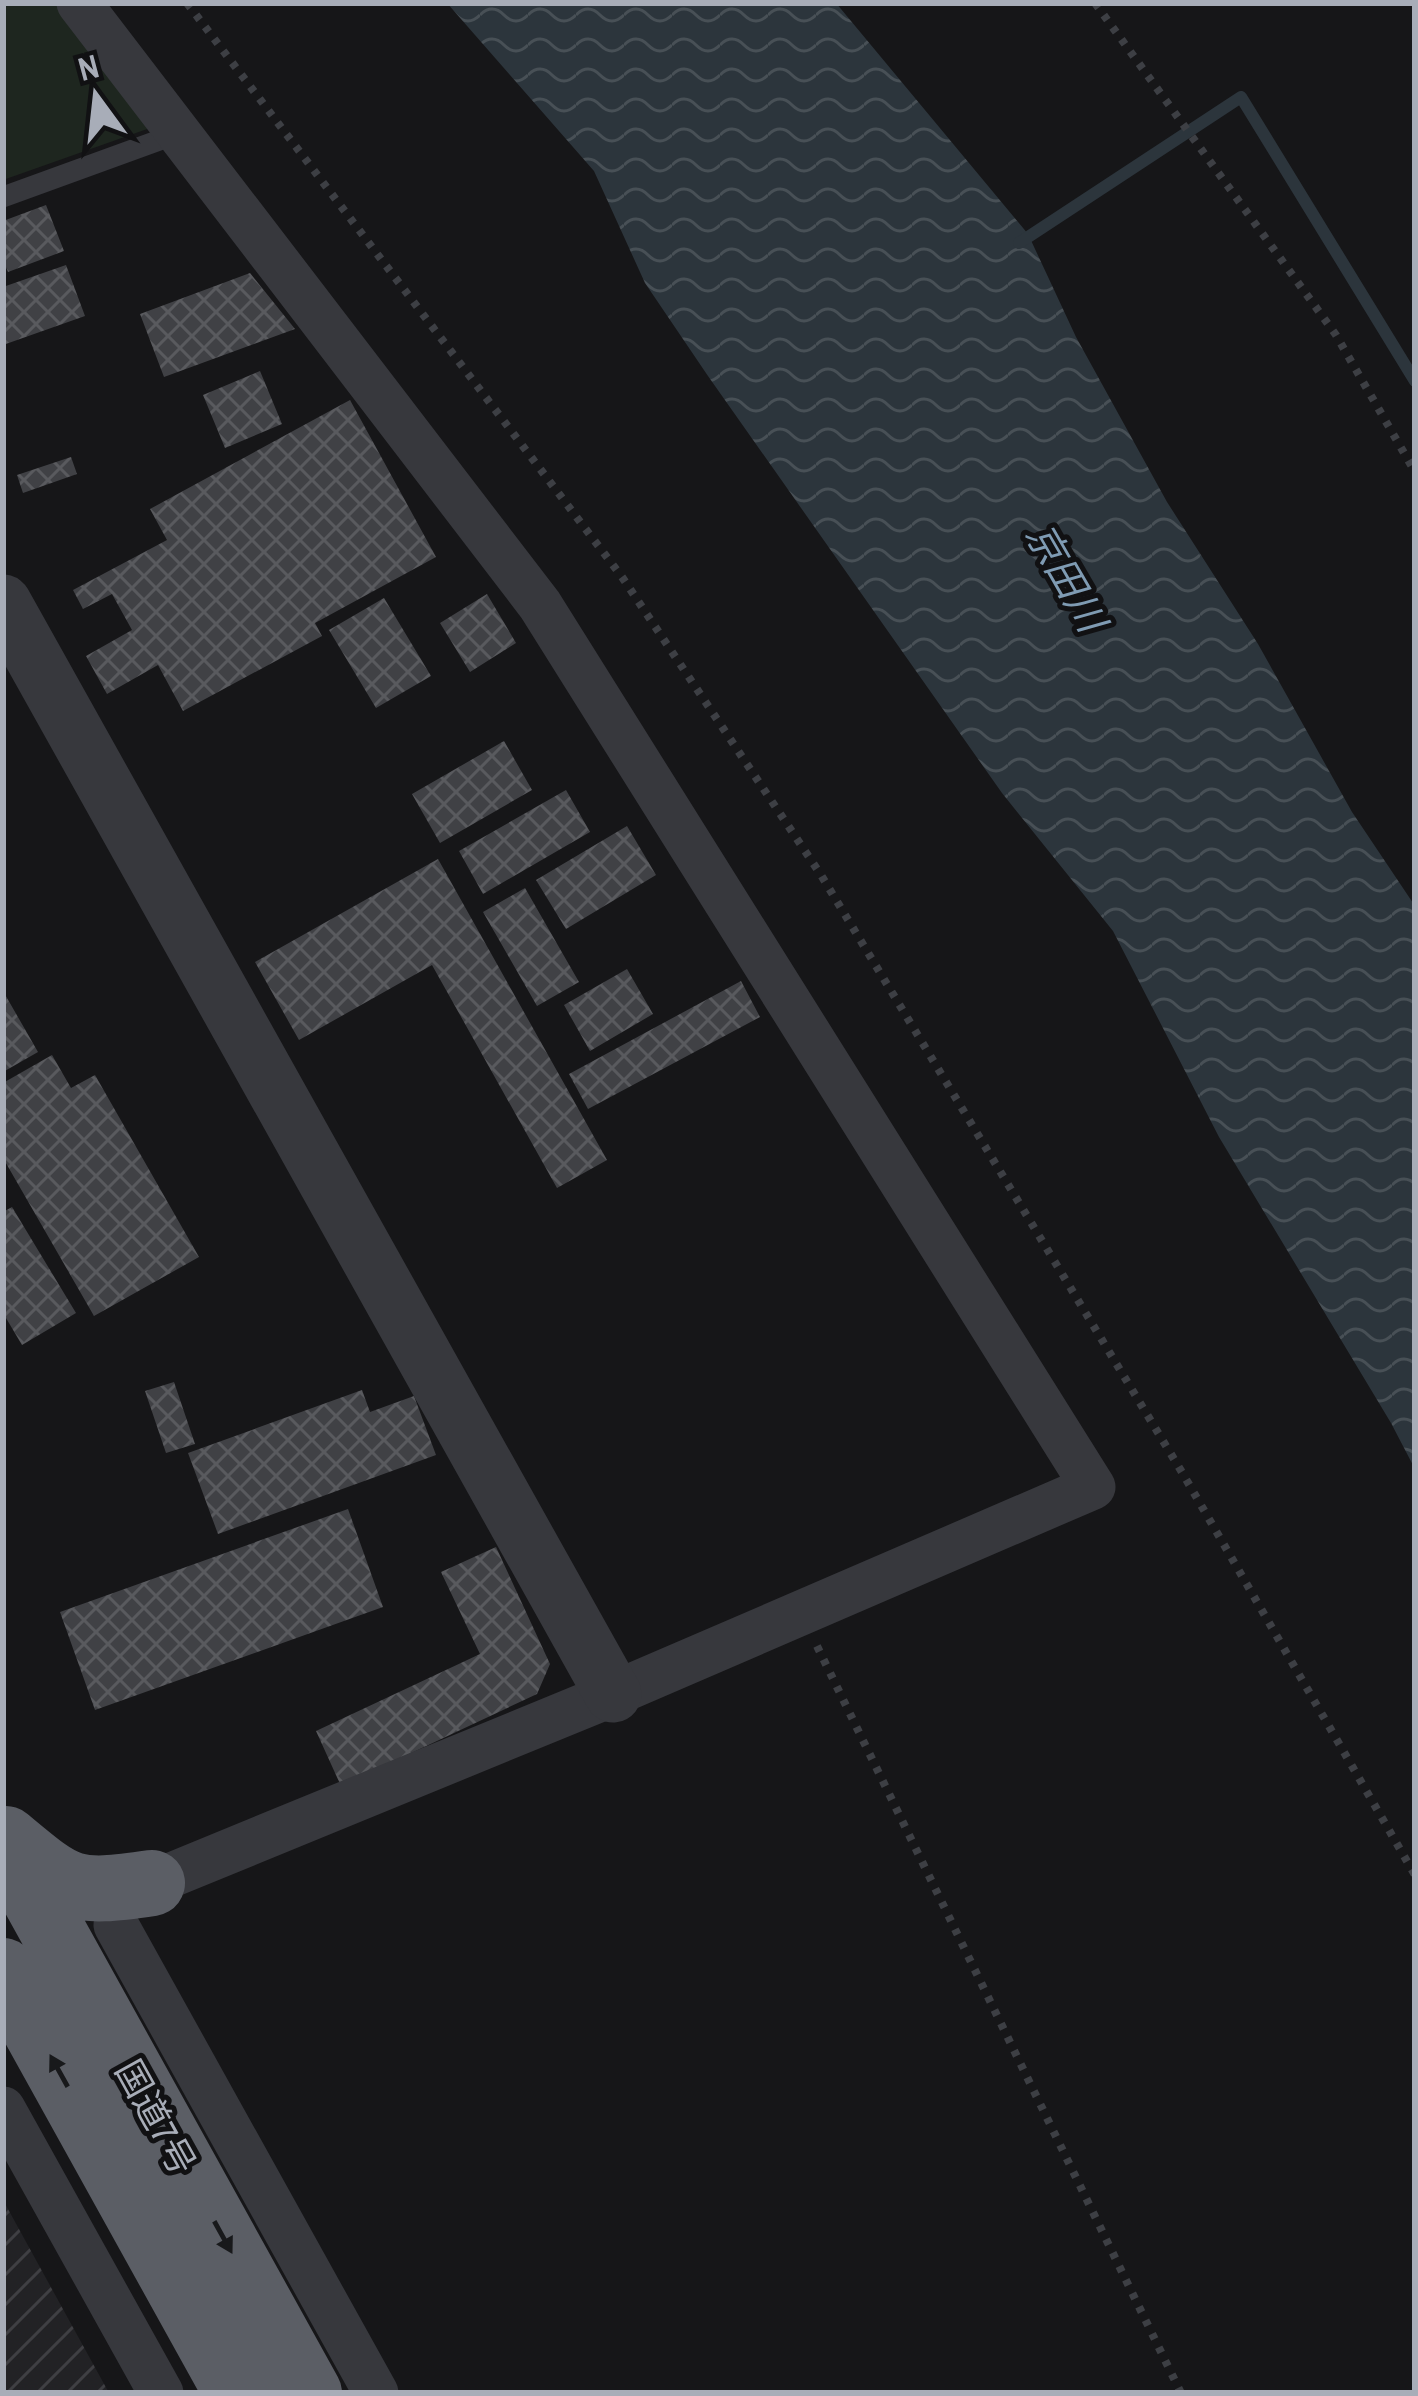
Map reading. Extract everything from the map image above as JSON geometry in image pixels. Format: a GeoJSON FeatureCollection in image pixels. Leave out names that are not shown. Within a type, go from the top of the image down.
{"type":"FeatureCollection","features":[{"type":"Feature","properties":{"kind":"highway"},"geometry":{"type":"LineString","coordinates":[[3,1839],[55,1880],[134,1904],[102,1967],[101,2019]]}},
{"type":"Feature","properties":{"kind":"highway","name":"国道7号"},"geometry":{"type":"LineString","coordinates":[[3,1839],[309,2393]]}},
{"type":"Feature","properties":{"kind":"highway","name":"国道7号"},"geometry":{"type":"LineString","coordinates":[[3,1971],[237,2393]]}},
{"type":"Feature","properties":{"kind":"street"},"geometry":{"type":"LineString","coordinates":[[79,3],[540,605],[1093,1487],[134,1904],[376,2393]]}},
{"type":"Feature","properties":{"kind":"street"},"geometry":{"type":"LineString","coordinates":[[3,602],[613,1694]]}},
{"type":"Feature","properties":{"kind":"street"},"geometry":{"type":"LineString","coordinates":[[3,2109],[160,2393]]}},
{"type":"Feature","properties":{"kind":"lane"},"geometry":{"type":"LineString","coordinates":[[3,196],[179,134]]}},
{"type":"Feature","properties":{"kind":"path"},"geometry":{"type":"LineString","coordinates":[[187,3],[622,577],[820,875],[1184,1474],[1415,1875]]}},
{"type":"Feature","properties":{"kind":"path"},"geometry":{"type":"LineString","coordinates":[[1096,3],[1336,335],[1415,472]]}},
{"type":"Feature","properties":{"kind":"path"},"geometry":{"type":"LineString","coordinates":[[801,1612],[1181,2393]]}},
{"type":"Feature","properties":{"kind":"shaded area"},"geometry":{"type":"Polygon","coordinates":[[[3,3],[59,3],[150,128],[3,180],[3,3]]]}},
{"type":"Feature","properties":{"kind":"shaded area"},"geometry":{"type":"Polygon","coordinates":[[[3,2200],[109,2393],[3,2393],[3,2200]]]}},
{"type":"Feature","properties":{"kind":"water","name":"京田川"},"geometry":{"type":"Polygon","coordinates":[[[447,3],[836,3],[1028,234],[1076,337],[1167,502],[1258,644],[1352,812],[1415,906],[1415,1469],[1219,1137],[1113,931],[1002,793],[708,376],[645,283],[594,171],[447,3]]]}},
{"type":"Feature","properties":{"kind":"building"},"geometry":{"type":"Polygon","coordinates":[[[46,205],[64,251],[8,272],[3,260],[3,221],[46,205]]]}},
{"type":"Feature","properties":{"kind":"building"},"geometry":{"type":"Polygon","coordinates":[[[66,265],[85,316],[3,345],[3,287],[66,265]]]}},
{"type":"Feature","properties":{"kind":"building"},"geometry":{"type":"Polygon","coordinates":[[[250,273],[295,329],[164,377],[140,314],[250,273]]]}},
{"type":"Feature","properties":{"kind":"building"},"geometry":{"type":"Polygon","coordinates":[[[260,371],[282,424],[225,448],[203,395],[260,371]]]}},
{"type":"Feature","properties":{"kind":"building"},"geometry":{"type":"Polygon","coordinates":[[[350,400],[436,557],[315,623],[322,636],[183,711],[158,665],[107,694],[86,656],[132,630],[112,594],[83,609],[73,590],[167,540],[150,509],[350,400]]]}},
{"type":"Feature","properties":{"kind":"building"},"geometry":{"type":"Polygon","coordinates":[[[71,457],[77,474],[23,493],[17,475],[71,457]]]}},
{"type":"Feature","properties":{"kind":"building"},"geometry":{"type":"Polygon","coordinates":[[[487,594],[516,643],[470,672],[440,623],[487,594]]]}},
{"type":"Feature","properties":{"kind":"building"},"geometry":{"type":"Polygon","coordinates":[[[384,598],[431,676],[376,708],[329,630],[384,598]]]}},
{"type":"Feature","properties":{"kind":"building"},"geometry":{"type":"Polygon","coordinates":[[[504,741],[532,790],[440,843],[412,794],[504,741]]]}},
{"type":"Feature","properties":{"kind":"building"},"geometry":{"type":"Polygon","coordinates":[[[566,790],[590,832],[483,894],[459,851],[566,790]]]}},
{"type":"Feature","properties":{"kind":"building"},"geometry":{"type":"Polygon","coordinates":[[[627,826],[656,875],[566,929],[536,880],[627,826]]]}},
{"type":"Feature","properties":{"kind":"building"},"geometry":{"type":"Polygon","coordinates":[[[438,859],[607,1160],[557,1188],[432,965],[299,1040],[255,962],[438,859]]]}},
{"type":"Feature","properties":{"kind":"building"},"geometry":{"type":"Polygon","coordinates":[[[525,888],[579,982],[537,1006],[483,912],[525,888]]]}},
{"type":"Feature","properties":{"kind":"building"},"geometry":{"type":"Polygon","coordinates":[[[627,969],[653,1014],[590,1051],[564,1005],[627,969]]]}},
{"type":"Feature","properties":{"kind":"building"},"geometry":{"type":"Polygon","coordinates":[[[741,981],[760,1017],[588,1109],[569,1074],[741,981]]]}},
{"type":"Feature","properties":{"kind":"building"},"geometry":{"type":"Polygon","coordinates":[[[3,991],[38,1052],[3,1072],[3,991]]]}},
{"type":"Feature","properties":{"kind":"building"},"geometry":{"type":"Polygon","coordinates":[[[52,1055],[71,1088],[95,1075],[199,1257],[94,1316],[3,1158],[3,1083],[52,1055]]]}},
{"type":"Feature","properties":{"kind":"building"},"geometry":{"type":"Polygon","coordinates":[[[12,1207],[76,1313],[22,1345],[3,1313],[3,1212],[12,1207]]]}},
{"type":"Feature","properties":{"kind":"building"},"geometry":{"type":"Polygon","coordinates":[[[174,1382],[195,1444],[166,1453],[145,1391],[174,1382]]]}},
{"type":"Feature","properties":{"kind":"building"},"geometry":{"type":"Polygon","coordinates":[[[362,1390],[370,1412],[414,1396],[436,1455],[218,1534],[188,1453],[362,1390]]]}},
{"type":"Feature","properties":{"kind":"building"},"geometry":{"type":"Polygon","coordinates":[[[348,1509],[383,1607],[95,1710],[60,1612],[348,1509]]]}},
{"type":"Feature","properties":{"kind":"building"},"geometry":{"type":"Polygon","coordinates":[[[496,1547],[550,1664],[537,1694],[341,1786],[316,1731],[480,1654],[441,1572],[496,1547]]]}},
{"type":"Feature","properties":{"kind":"waterway"},"geometry":{"type":"LineString","coordinates":[[1019,243],[1241,97],[1415,381]]}}]}
